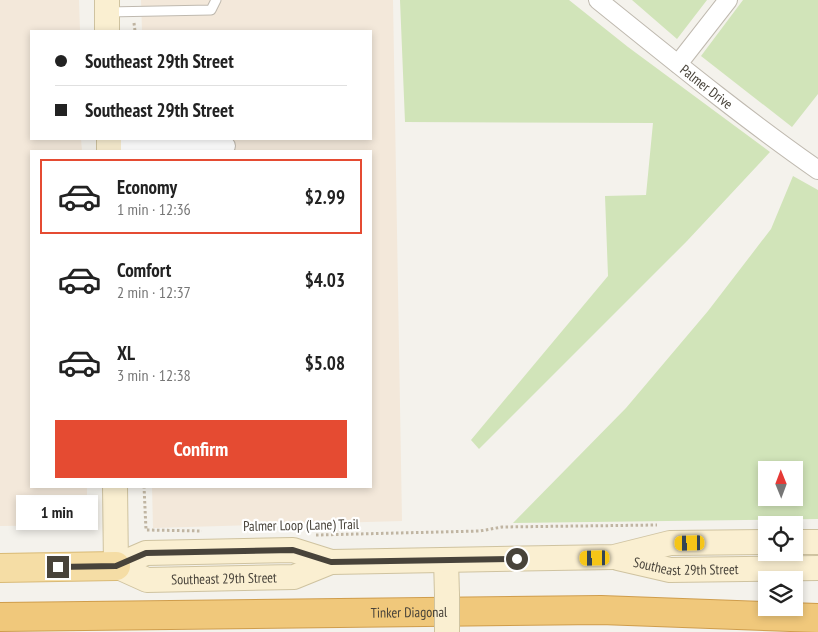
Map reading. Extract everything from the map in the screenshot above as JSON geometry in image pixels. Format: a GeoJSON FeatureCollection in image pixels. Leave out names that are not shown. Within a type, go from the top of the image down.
{"type":"FeatureCollection","features":[{"type":"Feature","properties":{"kind":"highway","name":"Tinker Diagonal"},"geometry":{"type":"LineString","coordinates":[[0,617],[601,610],[818,618]]}},
{"type":"Feature","properties":{"kind":"main road"},"geometry":{"type":"LineString","coordinates":[[115,488],[116,566]]}},
{"type":"Feature","properties":{"kind":"main road","name":"Southeast 29th Street"},"geometry":{"type":"LineString","coordinates":[[0,568],[116,566],[147,580],[294,577],[331,562],[614,557],[670,543],[758,542]]}},
{"type":"Feature","properties":{"kind":"main road"},"geometry":{"type":"LineString","coordinates":[[803,542],[818,542]]}},
{"type":"Feature","properties":{"kind":"main road","name":"Southeast 29th Street"},"geometry":{"type":"LineString","coordinates":[[614,557],[670,570],[818,568]]}},
{"type":"Feature","properties":{"kind":"main road"},"geometry":{"type":"LineString","coordinates":[[446,560],[447,632]]}},
{"type":"Feature","properties":{"kind":"street","name":"Palmer Drive"},"geometry":{"type":"LineString","coordinates":[[598,0],[775,139],[818,170]]}},
{"type":"Feature","properties":{"kind":"street"},"geometry":{"type":"LineString","coordinates":[[678,64],[728,0]]}},
{"type":"Feature","properties":{"kind":"street"},"geometry":{"type":"LineString","coordinates":[[109,146],[226,146]]}},
{"type":"Feature","properties":{"kind":"lane"},"geometry":{"type":"LineString","coordinates":[[107,14],[212,10],[216,0]]}},
{"type":"Feature","properties":{"kind":"path"},"geometry":{"type":"LineString","coordinates":[[144,488],[146,530],[200,530],[207,534]]}},
{"type":"Feature","properties":{"kind":"path","name":"Palmer Loop (Lane) Trail"},"geometry":{"type":"LineString","coordinates":[[309,536],[480,531],[502,527]]}},
{"type":"Feature","properties":{"kind":"shaded area"},"geometry":{"type":"Polygon","coordinates":[[[0,0],[79,0],[80,30],[30,30],[30,140],[81,140],[82,150],[30,150],[30,488],[87,488],[87,525],[0,526],[0,0]]]}},
{"type":"Feature","properties":{"kind":"shaded area"},"geometry":{"type":"Polygon","coordinates":[[[141,0],[393,0],[402,521],[153,528],[152,488],[372,488],[372,150],[144,150],[144,140],[372,140],[372,30],[142,30],[141,0]]]}},
{"type":"Feature","properties":{"kind":"green space"},"geometry":{"type":"Polygon","coordinates":[[[400,0],[569,0],[628,47],[770,152],[687,241],[479,449],[471,440],[608,276],[605,196],[646,195],[653,123],[405,122],[400,0]]]}},
{"type":"Feature","properties":{"kind":"green space"},"geometry":{"type":"Polygon","coordinates":[[[632,0],[707,0],[677,39],[632,0]]]}},
{"type":"Feature","properties":{"kind":"green space"},"geometry":{"type":"Polygon","coordinates":[[[743,0],[818,0],[818,94],[792,127],[701,56],[743,0]]]}},
{"type":"Feature","properties":{"kind":"green space"},"geometry":{"type":"Polygon","coordinates":[[[793,176],[818,190],[818,519],[803,519],[803,516],[758,516],[758,520],[513,523],[626,408],[708,311],[771,229],[793,176]]]}},
{"type":"Feature","properties":{"kind":"route"},"geometry":{"type":"LineString","coordinates":[[58,567],[116,566],[146,553],[293,550],[331,562],[517,559]]}}]}
